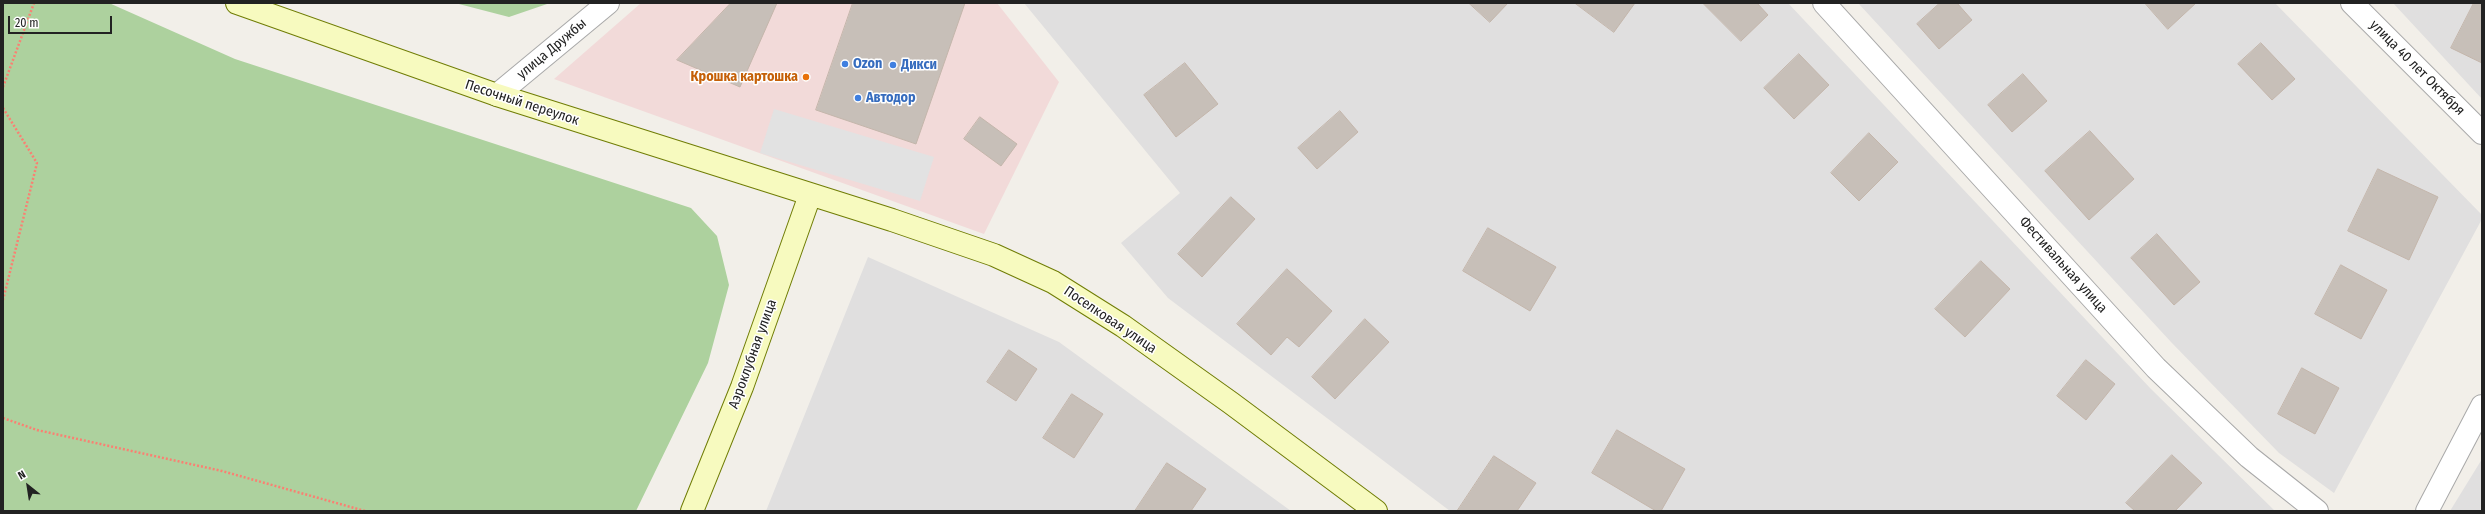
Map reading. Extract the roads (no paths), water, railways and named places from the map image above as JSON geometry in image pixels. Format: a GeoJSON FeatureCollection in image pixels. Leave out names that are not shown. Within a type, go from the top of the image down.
{"type":"FeatureCollection","features":[{"type":"Feature","properties":{"kind":"main road","name":"Песочный переулок"},"geometry":{"type":"LineString","coordinates":[[237,3],[497,95],[810,195]]}},
{"type":"Feature","properties":{"kind":"main road","name":"Аэроклубная улица"},"geometry":{"type":"LineString","coordinates":[[692,511],[742,387],[810,195]]}},
{"type":"Feature","properties":{"kind":"main road","name":"Поселковая улица"},"geometry":{"type":"LineString","coordinates":[[810,195],[892,220],[994,255],[1053,282],[1129,331],[1231,403],[1376,511]]}},
{"type":"Feature","properties":{"kind":"street","name":"улица Дружбы"},"geometry":{"type":"LineString","coordinates":[[497,95],[608,3]]}},
{"type":"Feature","properties":{"kind":"street","name":"Фестивальная улица"},"geometry":{"type":"LineString","coordinates":[[1824,3],[2156,368],[2249,457],[2317,511]]}},
{"type":"Feature","properties":{"kind":"street","name":"улица 40 лет Октября"},"geometry":{"type":"LineString","coordinates":[[2352,3],[2482,134]]}},
{"type":"Feature","properties":{"kind":"street"},"geometry":{"type":"LineString","coordinates":[[2427,511],[2482,406]]}},
{"type":"Feature","properties":{"kind":"place","name":"Ozon"},"geometry":{"type":"Point","coordinates":[845,64]}},
{"type":"Feature","properties":{"kind":"place","name":"Дикси"},"geometry":{"type":"Point","coordinates":[893,65]}},
{"type":"Feature","properties":{"kind":"place","name":"Крошка картошка"},"geometry":{"type":"Point","coordinates":[806,77]}},
{"type":"Feature","properties":{"kind":"place","name":"Автодор"},"geometry":{"type":"Point","coordinates":[858,98]}}]}
